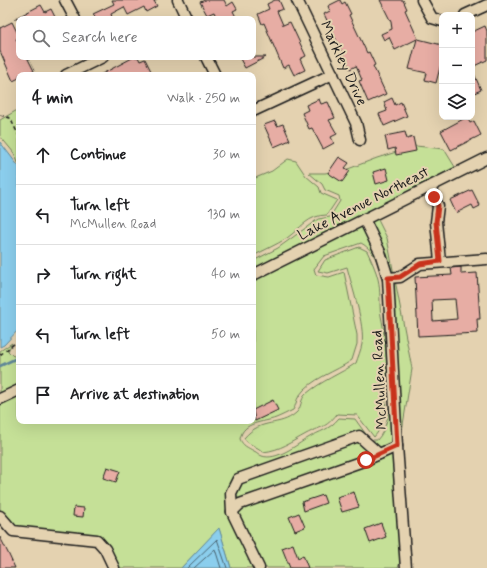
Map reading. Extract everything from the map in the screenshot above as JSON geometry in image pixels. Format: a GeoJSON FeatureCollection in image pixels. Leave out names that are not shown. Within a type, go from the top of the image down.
{"type":"FeatureCollection","features":[{"type":"Feature","properties":{"kind":"street"},"geometry":{"type":"LineString","coordinates":[[65,0],[73,16]]}},
{"type":"Feature","properties":{"kind":"street"},"geometry":{"type":"LineString","coordinates":[[178,0],[183,16]]}},
{"type":"Feature","properties":{"kind":"street","name":"Markley Drive"},"geometry":{"type":"LineString","coordinates":[[298,0],[356,123],[360,140]]}},
{"type":"Feature","properties":{"kind":"street"},"geometry":{"type":"LineString","coordinates":[[422,0],[432,18],[439,20]]}},
{"type":"Feature","properties":{"kind":"street"},"geometry":{"type":"LineString","coordinates":[[472,12],[487,5]]}},
{"type":"Feature","properties":{"kind":"street"},"geometry":{"type":"LineString","coordinates":[[71,72],[93,60]]}},
{"type":"Feature","properties":{"kind":"street"},"geometry":{"type":"LineString","coordinates":[[208,60],[214,72]]}},
{"type":"Feature","properties":{"kind":"street"},"geometry":{"type":"LineString","coordinates":[[256,110],[333,74]]}},
{"type":"Feature","properties":{"kind":"street","name":"Lake Avenue Northeast"},"geometry":{"type":"LineString","coordinates":[[256,273],[487,158]]}},
{"type":"Feature","properties":{"kind":"street"},"geometry":{"type":"LineString","coordinates":[[430,187],[438,206],[436,222],[440,261]]}},
{"type":"Feature","properties":{"kind":"street","name":"McMullen Road"},"geometry":{"type":"LineString","coordinates":[[364,219],[380,252],[388,278],[405,566]]}},
{"type":"Feature","properties":{"kind":"street"},"geometry":{"type":"LineString","coordinates":[[388,278],[400,277],[420,264],[440,261],[487,259]]}},
{"type":"Feature","properties":{"kind":"street"},"geometry":{"type":"LineString","coordinates":[[0,399],[16,391]]}},
{"type":"Feature","properties":{"kind":"street"},"geometry":{"type":"LineString","coordinates":[[259,568],[232,512],[231,493],[238,479],[360,436],[379,454]]}},
{"type":"Feature","properties":{"kind":"street"},"geometry":{"type":"LineString","coordinates":[[232,512],[240,504],[379,454],[397,446]]}},
{"type":"Feature","properties":{"kind":"street"},"geometry":{"type":"LineString","coordinates":[[0,516],[14,531],[97,540],[106,550],[114,568]]}},
{"type":"Feature","properties":{"kind":"path"},"geometry":{"type":"LineString","coordinates":[[0,115],[10,118],[16,130]]}},
{"type":"Feature","properties":{"kind":"path"},"geometry":{"type":"LineString","coordinates":[[0,355],[16,342]]}},
{"type":"Feature","properties":{"kind":"green space"},"geometry":{"type":"Polygon","coordinates":[[[16,111],[16,158],[14,153],[0,136],[0,120],[16,111]]]}},
{"type":"Feature","properties":{"kind":"green space"},"geometry":{"type":"Polygon","coordinates":[[[416,146],[444,149],[455,167],[256,268],[256,259],[278,248],[318,219],[330,217],[340,201],[339,196],[325,190],[322,184],[309,173],[325,173],[348,169],[416,146]]]}},
{"type":"Feature","properties":{"kind":"green space"},"geometry":{"type":"Polygon","coordinates":[[[288,159],[296,161],[306,176],[319,187],[321,193],[337,200],[327,215],[315,217],[287,238],[256,254],[256,178],[272,171],[288,159]]]}},
{"type":"Feature","properties":{"kind":"green space"},"geometry":{"type":"Polygon","coordinates":[[[377,218],[387,238],[412,369],[401,437],[393,277],[385,250],[370,221],[377,218]]]}},
{"type":"Feature","properties":{"kind":"green space"},"geometry":{"type":"Polygon","coordinates":[[[361,226],[373,250],[380,269],[371,252],[361,243],[324,256],[314,269],[316,275],[329,277],[344,272],[357,335],[357,344],[352,360],[310,384],[297,399],[293,410],[276,418],[256,423],[256,278],[361,226]]]}},
{"type":"Feature","properties":{"kind":"green space"},"geometry":{"type":"Polygon","coordinates":[[[359,247],[367,251],[378,279],[380,311],[385,343],[387,379],[384,414],[380,428],[374,437],[357,415],[337,414],[323,427],[306,434],[281,448],[263,452],[244,438],[257,427],[290,418],[298,411],[306,394],[318,385],[356,363],[362,344],[362,327],[358,306],[347,267],[328,273],[318,271],[325,260],[359,247]]]}},
{"type":"Feature","properties":{"kind":"green space"},"geometry":{"type":"Polygon","coordinates":[[[12,343],[8,351],[13,356],[16,355],[16,386],[0,394],[0,351],[12,343]]]}},
{"type":"Feature","properties":{"kind":"green space"},"geometry":{"type":"Polygon","coordinates":[[[16,396],[16,424],[254,424],[245,429],[240,439],[242,443],[261,456],[268,457],[286,452],[313,435],[328,428],[339,418],[355,419],[370,440],[377,440],[385,426],[390,398],[400,562],[398,568],[231,568],[219,529],[181,568],[115,568],[108,546],[6,528],[0,513],[0,404],[16,396]]]}},
{"type":"Feature","properties":{"kind":"water"},"geometry":{"type":"Polygon","coordinates":[[[0,142],[16,163],[16,332],[4,345],[0,347],[0,142]]]}},
{"type":"Feature","properties":{"kind":"water"},"geometry":{"type":"Polygon","coordinates":[[[219,528],[231,568],[181,568],[219,528]]]}},
{"type":"Feature","properties":{"kind":"building"},"geometry":{"type":"Polygon","coordinates":[[[112,0],[157,0],[154,1],[157,6],[146,12],[144,7],[128,15],[124,7],[111,14],[112,16],[94,16],[93,14],[114,4],[112,0]]]}},
{"type":"Feature","properties":{"kind":"building"},"geometry":{"type":"Polygon","coordinates":[[[205,0],[224,0],[227,6],[233,2],[237,9],[233,11],[236,16],[216,16],[214,12],[207,15],[200,2],[205,0]]]}},
{"type":"Feature","properties":{"kind":"building"},"geometry":{"type":"Polygon","coordinates":[[[275,0],[279,0],[283,9],[277,11],[283,25],[290,22],[306,56],[300,59],[305,70],[294,75],[289,65],[283,68],[264,23],[262,24],[258,14],[269,9],[267,4],[275,0]]]}},
{"type":"Feature","properties":{"kind":"building"},"geometry":{"type":"Polygon","coordinates":[[[340,0],[342,4],[345,2],[351,14],[349,15],[367,53],[369,52],[375,65],[373,66],[386,94],[368,102],[359,81],[362,80],[356,66],[350,69],[324,14],[330,11],[328,6],[340,0]]]}},
{"type":"Feature","properties":{"kind":"building"},"geometry":{"type":"Polygon","coordinates":[[[380,0],[403,0],[407,9],[405,10],[418,39],[439,44],[439,72],[436,83],[425,80],[427,73],[409,69],[417,39],[395,50],[389,37],[384,40],[381,34],[392,29],[391,22],[380,0]]]}},
{"type":"Feature","properties":{"kind":"building"},"geometry":{"type":"Polygon","coordinates":[[[41,5],[45,12],[51,9],[54,16],[20,16],[41,5]]]}},
{"type":"Feature","properties":{"kind":"building"},"geometry":{"type":"Polygon","coordinates":[[[12,22],[16,30],[16,60],[28,60],[34,71],[16,72],[16,80],[13,81],[0,51],[0,28],[12,22]]]}},
{"type":"Feature","properties":{"kind":"building"},"geometry":{"type":"Polygon","coordinates":[[[485,26],[487,31],[487,60],[475,66],[475,48],[475,31],[485,26]]]}},
{"type":"Feature","properties":{"kind":"building"},"geometry":{"type":"Polygon","coordinates":[[[256,57],[266,57],[245,68],[241,60],[256,60],[256,57]]]}},
{"type":"Feature","properties":{"kind":"building"},"geometry":{"type":"Polygon","coordinates":[[[128,60],[146,60],[152,72],[106,72],[128,60]]]}},
{"type":"Feature","properties":{"kind":"building"},"geometry":{"type":"Polygon","coordinates":[[[475,76],[481,90],[475,93],[475,76]]]}},
{"type":"Feature","properties":{"kind":"building"},"geometry":{"type":"Polygon","coordinates":[[[392,98],[395,105],[401,102],[407,116],[384,126],[379,114],[387,111],[384,102],[392,98]]]}},
{"type":"Feature","properties":{"kind":"building"},"geometry":{"type":"Polygon","coordinates":[[[319,99],[321,104],[328,102],[335,118],[329,120],[337,134],[331,137],[334,143],[323,149],[312,128],[309,129],[302,113],[308,110],[306,105],[319,99]]]}},
{"type":"Feature","properties":{"kind":"building"},"geometry":{"type":"Polygon","coordinates":[[[461,120],[468,120],[470,123],[474,121],[481,135],[451,150],[441,131],[461,120]]]}},
{"type":"Feature","properties":{"kind":"building"},"geometry":{"type":"Polygon","coordinates":[[[275,121],[277,126],[283,124],[290,140],[274,147],[264,125],[275,121]]]}},
{"type":"Feature","properties":{"kind":"building"},"geometry":{"type":"Polygon","coordinates":[[[405,132],[407,139],[413,137],[416,151],[396,155],[395,148],[388,150],[385,136],[405,132]]]}},
{"type":"Feature","properties":{"kind":"building"},"geometry":{"type":"Polygon","coordinates":[[[339,157],[349,163],[345,168],[350,171],[342,182],[328,173],[339,157]]]}},
{"type":"Feature","properties":{"kind":"building"},"geometry":{"type":"Polygon","coordinates":[[[386,168],[389,180],[376,184],[373,172],[386,168]]]}},
{"type":"Feature","properties":{"kind":"building"},"geometry":{"type":"Polygon","coordinates":[[[472,190],[480,206],[474,209],[472,205],[456,213],[450,200],[472,190]]]}},
{"type":"Feature","properties":{"kind":"building"},"geometry":{"type":"Polygon","coordinates":[[[461,267],[461,274],[477,273],[480,319],[477,319],[478,333],[418,336],[415,277],[452,275],[451,268],[461,267]],[[455,299],[432,300],[433,321],[457,319],[455,299]]]}},
{"type":"Feature","properties":{"kind":"building"},"geometry":{"type":"Polygon","coordinates":[[[273,400],[278,410],[256,421],[256,408],[273,400]]]}},
{"type":"Feature","properties":{"kind":"building"},"geometry":{"type":"Polygon","coordinates":[[[107,467],[120,471],[116,482],[103,478],[107,467]]]}},
{"type":"Feature","properties":{"kind":"building"},"geometry":{"type":"Polygon","coordinates":[[[354,492],[359,507],[342,512],[337,497],[354,492]]]}},
{"type":"Feature","properties":{"kind":"building"},"geometry":{"type":"Polygon","coordinates":[[[323,495],[326,503],[304,511],[302,502],[323,495]]]}},
{"type":"Feature","properties":{"kind":"building"},"geometry":{"type":"Polygon","coordinates":[[[74,507],[84,508],[83,517],[73,516],[74,507]]]}},
{"type":"Feature","properties":{"kind":"building"},"geometry":{"type":"Polygon","coordinates":[[[299,513],[305,527],[295,531],[289,517],[299,513]]]}},
{"type":"Feature","properties":{"kind":"building"},"geometry":{"type":"Polygon","coordinates":[[[381,523],[386,537],[370,543],[365,529],[381,523]]]}},
{"type":"Feature","properties":{"kind":"building"},"geometry":{"type":"Polygon","coordinates":[[[0,537],[9,555],[15,568],[0,568],[0,537]]]}},
{"type":"Feature","properties":{"kind":"building"},"geometry":{"type":"Polygon","coordinates":[[[293,544],[298,558],[303,555],[308,568],[290,568],[282,548],[293,544]]]}},
{"type":"Feature","properties":{"kind":"waterway"},"geometry":{"type":"LineString","coordinates":[[0,366],[16,358]]}},
{"type":"Feature","properties":{"kind":"route"},"geometry":{"type":"LineString","coordinates":[[366,460],[397,446],[388,278],[400,277],[420,264],[440,261],[436,222],[438,206],[434,197]]}}]}
